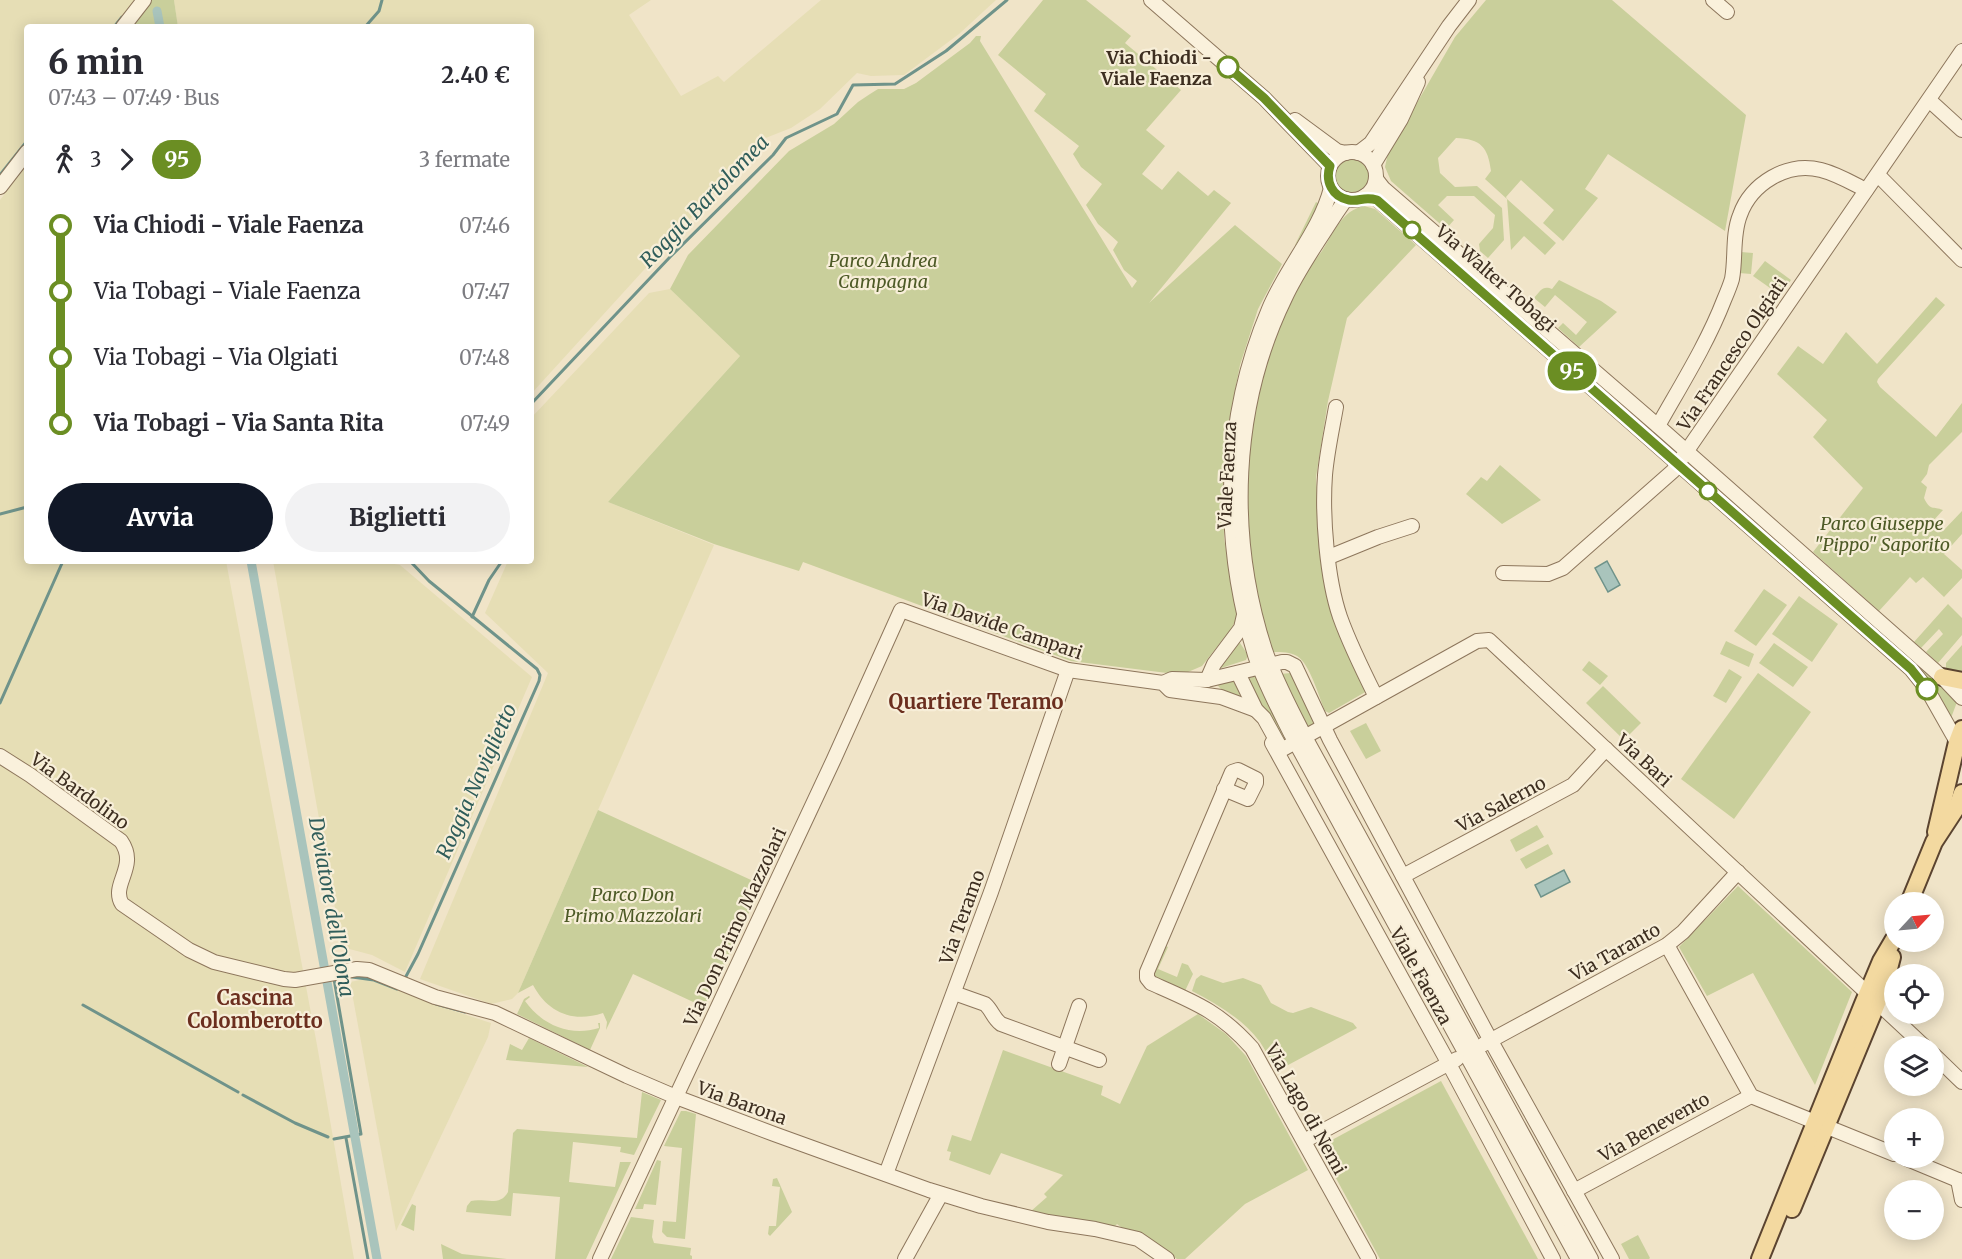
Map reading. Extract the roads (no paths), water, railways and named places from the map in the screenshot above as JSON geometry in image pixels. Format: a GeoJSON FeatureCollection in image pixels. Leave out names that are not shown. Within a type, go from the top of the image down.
{"type":"FeatureCollection","features":[{"type":"Feature","properties":{"kind":"main road"},"geometry":{"type":"LineString","coordinates":[[1942,677],[1962,681]]}},
{"type":"Feature","properties":{"kind":"main road"},"geometry":{"type":"LineString","coordinates":[[1914,892],[1934,842],[1960,740]]}},
{"type":"Feature","properties":{"kind":"main road"},"geometry":{"type":"LineString","coordinates":[[1934,842],[1960,801]]}},
{"type":"Feature","properties":{"kind":"main road"},"geometry":{"type":"LineString","coordinates":[[1771,1259],[1821,1124],[1872,997],[1881,961],[1887,952]]}},
{"type":"Feature","properties":{"kind":"main road"},"geometry":{"type":"LineString","coordinates":[[1760,1259],[1821,1124]]}},
{"type":"Feature","properties":{"kind":"street"},"geometry":{"type":"LineString","coordinates":[[125,24],[144,0]]}},
{"type":"Feature","properties":{"kind":"street"},"geometry":{"type":"LineString","coordinates":[[1151,0],[1264,98],[1330,166]]}},
{"type":"Feature","properties":{"kind":"street"},"geometry":{"type":"LineString","coordinates":[[1264,98],[1337,151],[1352,153],[1366,156],[1373,165],[1376,179],[1373,188],[1365,196],[1355,200],[1336,194],[1331,188],[1328,177],[1330,166],[1339,156],[1352,153],[1371,143],[1469,0]]}},
{"type":"Feature","properties":{"kind":"street"},"geometry":{"type":"LineString","coordinates":[[1713,0],[1726,12]]}},
{"type":"Feature","properties":{"kind":"street"},"geometry":{"type":"LineString","coordinates":[[1373,165],[1407,107],[1430,54]]}},
{"type":"Feature","properties":{"kind":"street","name":"Via Francesco Olgiati"},"geometry":{"type":"LineString","coordinates":[[1503,573],[1548,574],[1563,568],[1666,479],[1688,452],[1866,190],[1960,59]]}},
{"type":"Feature","properties":{"kind":"street"},"geometry":{"type":"LineString","coordinates":[[1929,100],[1962,130]]}},
{"type":"Feature","properties":{"kind":"street"},"geometry":{"type":"LineString","coordinates":[[0,187],[24,156]]}},
{"type":"Feature","properties":{"kind":"street"},"geometry":{"type":"LineString","coordinates":[[1658,426],[1714,324],[1731,280],[1740,214],[1747,201],[1760,186],[1783,172],[1810,168],[1832,173],[1866,190]]}},
{"type":"Feature","properties":{"kind":"street"},"geometry":{"type":"LineString","coordinates":[[1878,175],[1962,260]]}},
{"type":"Feature","properties":{"kind":"street","name":"Via Walter Tobagi"},"geometry":{"type":"LineString","coordinates":[[1376,179],[1383,188],[1688,452],[1942,677],[1962,698]]}},
{"type":"Feature","properties":{"kind":"street","name":"Viale Faenza"},"geometry":{"type":"LineString","coordinates":[[1207,680],[1214,664],[1241,628],[1244,619],[1233,552],[1230,510],[1233,445],[1240,402],[1251,358],[1270,306],[1288,270],[1327,206],[1331,188]]}},
{"type":"Feature","properties":{"kind":"street","name":"Via Walter Tobagi"},"geometry":{"type":"LineString","coordinates":[[1365,196],[1377,200],[1911,669],[1960,740]]}},
{"type":"Feature","properties":{"kind":"street","name":"Viale Faenza"},"geometry":{"type":"LineString","coordinates":[[1265,666],[1242,543],[1242,464],[1248,412],[1263,354],[1285,299],[1346,199]]}},
{"type":"Feature","properties":{"kind":"street"},"geometry":{"type":"LineString","coordinates":[[1336,407],[1325,477],[1325,514],[1334,595],[1349,641],[1376,697]]}},
{"type":"Feature","properties":{"kind":"street"},"geometry":{"type":"LineString","coordinates":[[1329,557],[1412,526]]}},
{"type":"Feature","properties":{"kind":"street","name":"Via Davide Campari"},"geometry":{"type":"LineString","coordinates":[[901,610],[1068,670],[1163,683],[1172,679],[1207,680]]}},
{"type":"Feature","properties":{"kind":"street","name":"Via Don Primo Mazzolari"},"geometry":{"type":"LineString","coordinates":[[600,1259],[901,610]]}},
{"type":"Feature","properties":{"kind":"street","name":"Viale Faenza"},"geometry":{"type":"LineString","coordinates":[[1243,610],[1265,666],[1300,740],[1471,1052],[1591,1259]]}},
{"type":"Feature","properties":{"kind":"street","name":"Via Bari"},"geometry":{"type":"LineString","coordinates":[[1323,726],[1477,641],[1486,639],[1491,641],[1913,1036]]}},
{"type":"Feature","properties":{"kind":"street","name":"Viale Faenza"},"geometry":{"type":"LineString","coordinates":[[1207,680],[1287,662],[1295,666],[1323,726],[1491,1041],[1612,1259]]}},
{"type":"Feature","properties":{"kind":"street","name":"Via Teramo"},"geometry":{"type":"LineString","coordinates":[[886,1174],[954,993],[1068,670]]}},
{"type":"Feature","properties":{"kind":"street","name":"Viale Faenza"},"geometry":{"type":"LineString","coordinates":[[1238,673],[1257,711],[1259,720],[1449,1064],[1553,1259]]}},
{"type":"Feature","properties":{"kind":"street"},"geometry":{"type":"LineString","coordinates":[[1207,680],[1221,697]]}},
{"type":"Feature","properties":{"kind":"street","name":"Via Davide Campari"},"geometry":{"type":"LineString","coordinates":[[1163,683],[1170,690],[1221,697],[1257,711]]}},
{"type":"Feature","properties":{"kind":"street","name":"Viale Faenza"},"geometry":{"type":"LineString","coordinates":[[1257,711],[1264,718],[1280,747],[1283,749],[1300,740]]}},
{"type":"Feature","properties":{"kind":"street"},"geometry":{"type":"LineString","coordinates":[[1300,740],[1323,726]]}},
{"type":"Feature","properties":{"kind":"street","name":"Via Salerno"},"geometry":{"type":"LineString","coordinates":[[1403,876],[1573,785],[1606,749]]}},
{"type":"Feature","properties":{"kind":"street","name":"Via Bardolino"},"geometry":{"type":"LineString","coordinates":[[0,756],[121,841],[127,850],[128,858],[119,900],[126,908],[189,950],[214,962],[284,979],[312,976]]}},
{"type":"Feature","properties":{"kind":"street","name":"Via Lago di Nemi"},"geometry":{"type":"LineString","coordinates":[[1224,789],[1146,978],[1151,983],[1204,1006],[1242,1037],[1260,1059],[1369,1259]]}},
{"type":"Feature","properties":{"kind":"street","name":"Via Taranto"},"geometry":{"type":"LineString","coordinates":[[1304,1141],[1667,945],[1683,932],[1738,872]]}},
{"type":"Feature","properties":{"kind":"street"},"geometry":{"type":"LineString","coordinates":[[1667,945],[1751,1096],[1884,1150]]}},
{"type":"Feature","properties":{"kind":"street","name":"Via Barona"},"geometry":{"type":"LineString","coordinates":[[312,976],[338,971],[369,970],[435,997],[495,1013],[676,1097],[941,1194],[1048,1222],[1095,1229],[1138,1239],[1167,1259]]}},
{"type":"Feature","properties":{"kind":"street"},"geometry":{"type":"LineString","coordinates":[[954,993],[985,1004],[989,1007],[994,1019],[1001,1024],[1100,1060]]}},
{"type":"Feature","properties":{"kind":"street"},"geometry":{"type":"LineString","coordinates":[[1059,1064],[1079,1006]]}},
{"type":"Feature","properties":{"kind":"street","name":"Viale Faenza"},"geometry":{"type":"LineString","coordinates":[[1471,1052],[1578,1259]]}},
{"type":"Feature","properties":{"kind":"street"},"geometry":{"type":"LineString","coordinates":[[1944,1065],[1962,1082]]}},
{"type":"Feature","properties":{"kind":"street","name":"Via Benevento"},"geometry":{"type":"LineString","coordinates":[[1574,1191],[1751,1096]]}},
{"type":"Feature","properties":{"kind":"street"},"geometry":{"type":"LineString","coordinates":[[1932,1168],[1960,1178],[1962,1200]]}},
{"type":"Feature","properties":{"kind":"street"},"geometry":{"type":"LineString","coordinates":[[904,1259],[941,1194]]}},
{"type":"Feature","properties":{"kind":"water"},"geometry":{"type":"Polygon","coordinates":[[[1607,561],[1620,585],[1608,592],[1595,568],[1607,561]]]}},
{"type":"Feature","properties":{"kind":"water"},"geometry":{"type":"Polygon","coordinates":[[[1564,870],[1570,882],[1541,897],[1535,885],[1564,870]]]}},
{"type":"Feature","properties":{"kind":"waterway"},"geometry":{"type":"LineString","coordinates":[[368,24],[379,11],[382,0]]}},
{"type":"Feature","properties":{"kind":"waterway","name":"Roggia Bartolomea"},"geometry":{"type":"LineString","coordinates":[[534,401],[670,257],[773,155],[786,138],[837,114],[853,85],[895,84],[946,51],[1007,0]]}},
{"type":"Feature","properties":{"kind":"waterway","name":"Deviatore dell'Olona"},"geometry":{"type":"LineString","coordinates":[[157,11],[159,24]]}},
{"type":"Feature","properties":{"kind":"waterway"},"geometry":{"type":"LineString","coordinates":[[116,24],[122,17]]}},
{"type":"Feature","properties":{"kind":"waterway"},"geometry":{"type":"LineString","coordinates":[[0,175],[24,145]]}},
{"type":"Feature","properties":{"kind":"waterway"},"geometry":{"type":"LineString","coordinates":[[0,514],[24,508]]}},
{"type":"Feature","properties":{"kind":"waterway","name":"Roggia Bartolomea"},"geometry":{"type":"LineString","coordinates":[[0,703],[62,564]]}},
{"type":"Feature","properties":{"kind":"waterway","name":"Deviatore dell'Olona"},"geometry":{"type":"LineString","coordinates":[[252,564],[377,1259]]}},
{"type":"Feature","properties":{"kind":"waterway","name":"Roggia Naviglietto"},"geometry":{"type":"LineString","coordinates":[[404,980],[418,954],[540,675],[537,669],[429,581],[413,564]]}},
{"type":"Feature","properties":{"kind":"waterway","name":"Roggia Bartolomea"},"geometry":{"type":"LineString","coordinates":[[472,617],[489,580],[500,564]]}},
{"type":"Feature","properties":{"kind":"waterway","name":"Roggia Naviglietto"},"geometry":{"type":"LineString","coordinates":[[352,977],[374,980],[397,989]]}},
{"type":"Feature","properties":{"kind":"waterway","name":"Roggia Naviglietto"},"geometry":{"type":"LineString","coordinates":[[334,1139],[361,1134],[334,979],[336,978]]}},
{"type":"Feature","properties":{"kind":"waterway"},"geometry":{"type":"LineString","coordinates":[[436,1004],[465,1012]]}},
{"type":"Feature","properties":{"kind":"waterway"},"geometry":{"type":"LineString","coordinates":[[83,1005],[238,1092]]}},
{"type":"Feature","properties":{"kind":"waterway"},"geometry":{"type":"LineString","coordinates":[[243,1095],[295,1123],[328,1137]]}},
{"type":"Feature","properties":{"kind":"waterway","name":"Roggia Naviglietto"},"geometry":{"type":"LineString","coordinates":[[346,1138],[368,1259]]}},
{"type":"Feature","properties":{"kind":"place","name":"Via Chiodi - Viale Faenza"},"geometry":{"type":"Point","coordinates":[1228,67]}},
{"type":"Feature","properties":{"kind":"district","name":"Quartiere Teramo"},"geometry":{"type":"Point","coordinates":[976,701]}},
{"type":"Feature","properties":{"kind":"district","name":"Cascina Colomberotto"},"geometry":{"type":"Point","coordinates":[255,1008]}},
{"type":"Feature","properties":{"kind":"park label","name":"Parco Andrea Campagna"},"geometry":{"type":"Point","coordinates":[883,270]}},
{"type":"Feature","properties":{"kind":"park label","name":"Parco Giuseppe \"Pippo\" Saporito"},"geometry":{"type":"Point","coordinates":[1882,533]}},
{"type":"Feature","properties":{"kind":"park label","name":"Parco Don Primo Mazzolari"},"geometry":{"type":"Point","coordinates":[633,904]}}]}
